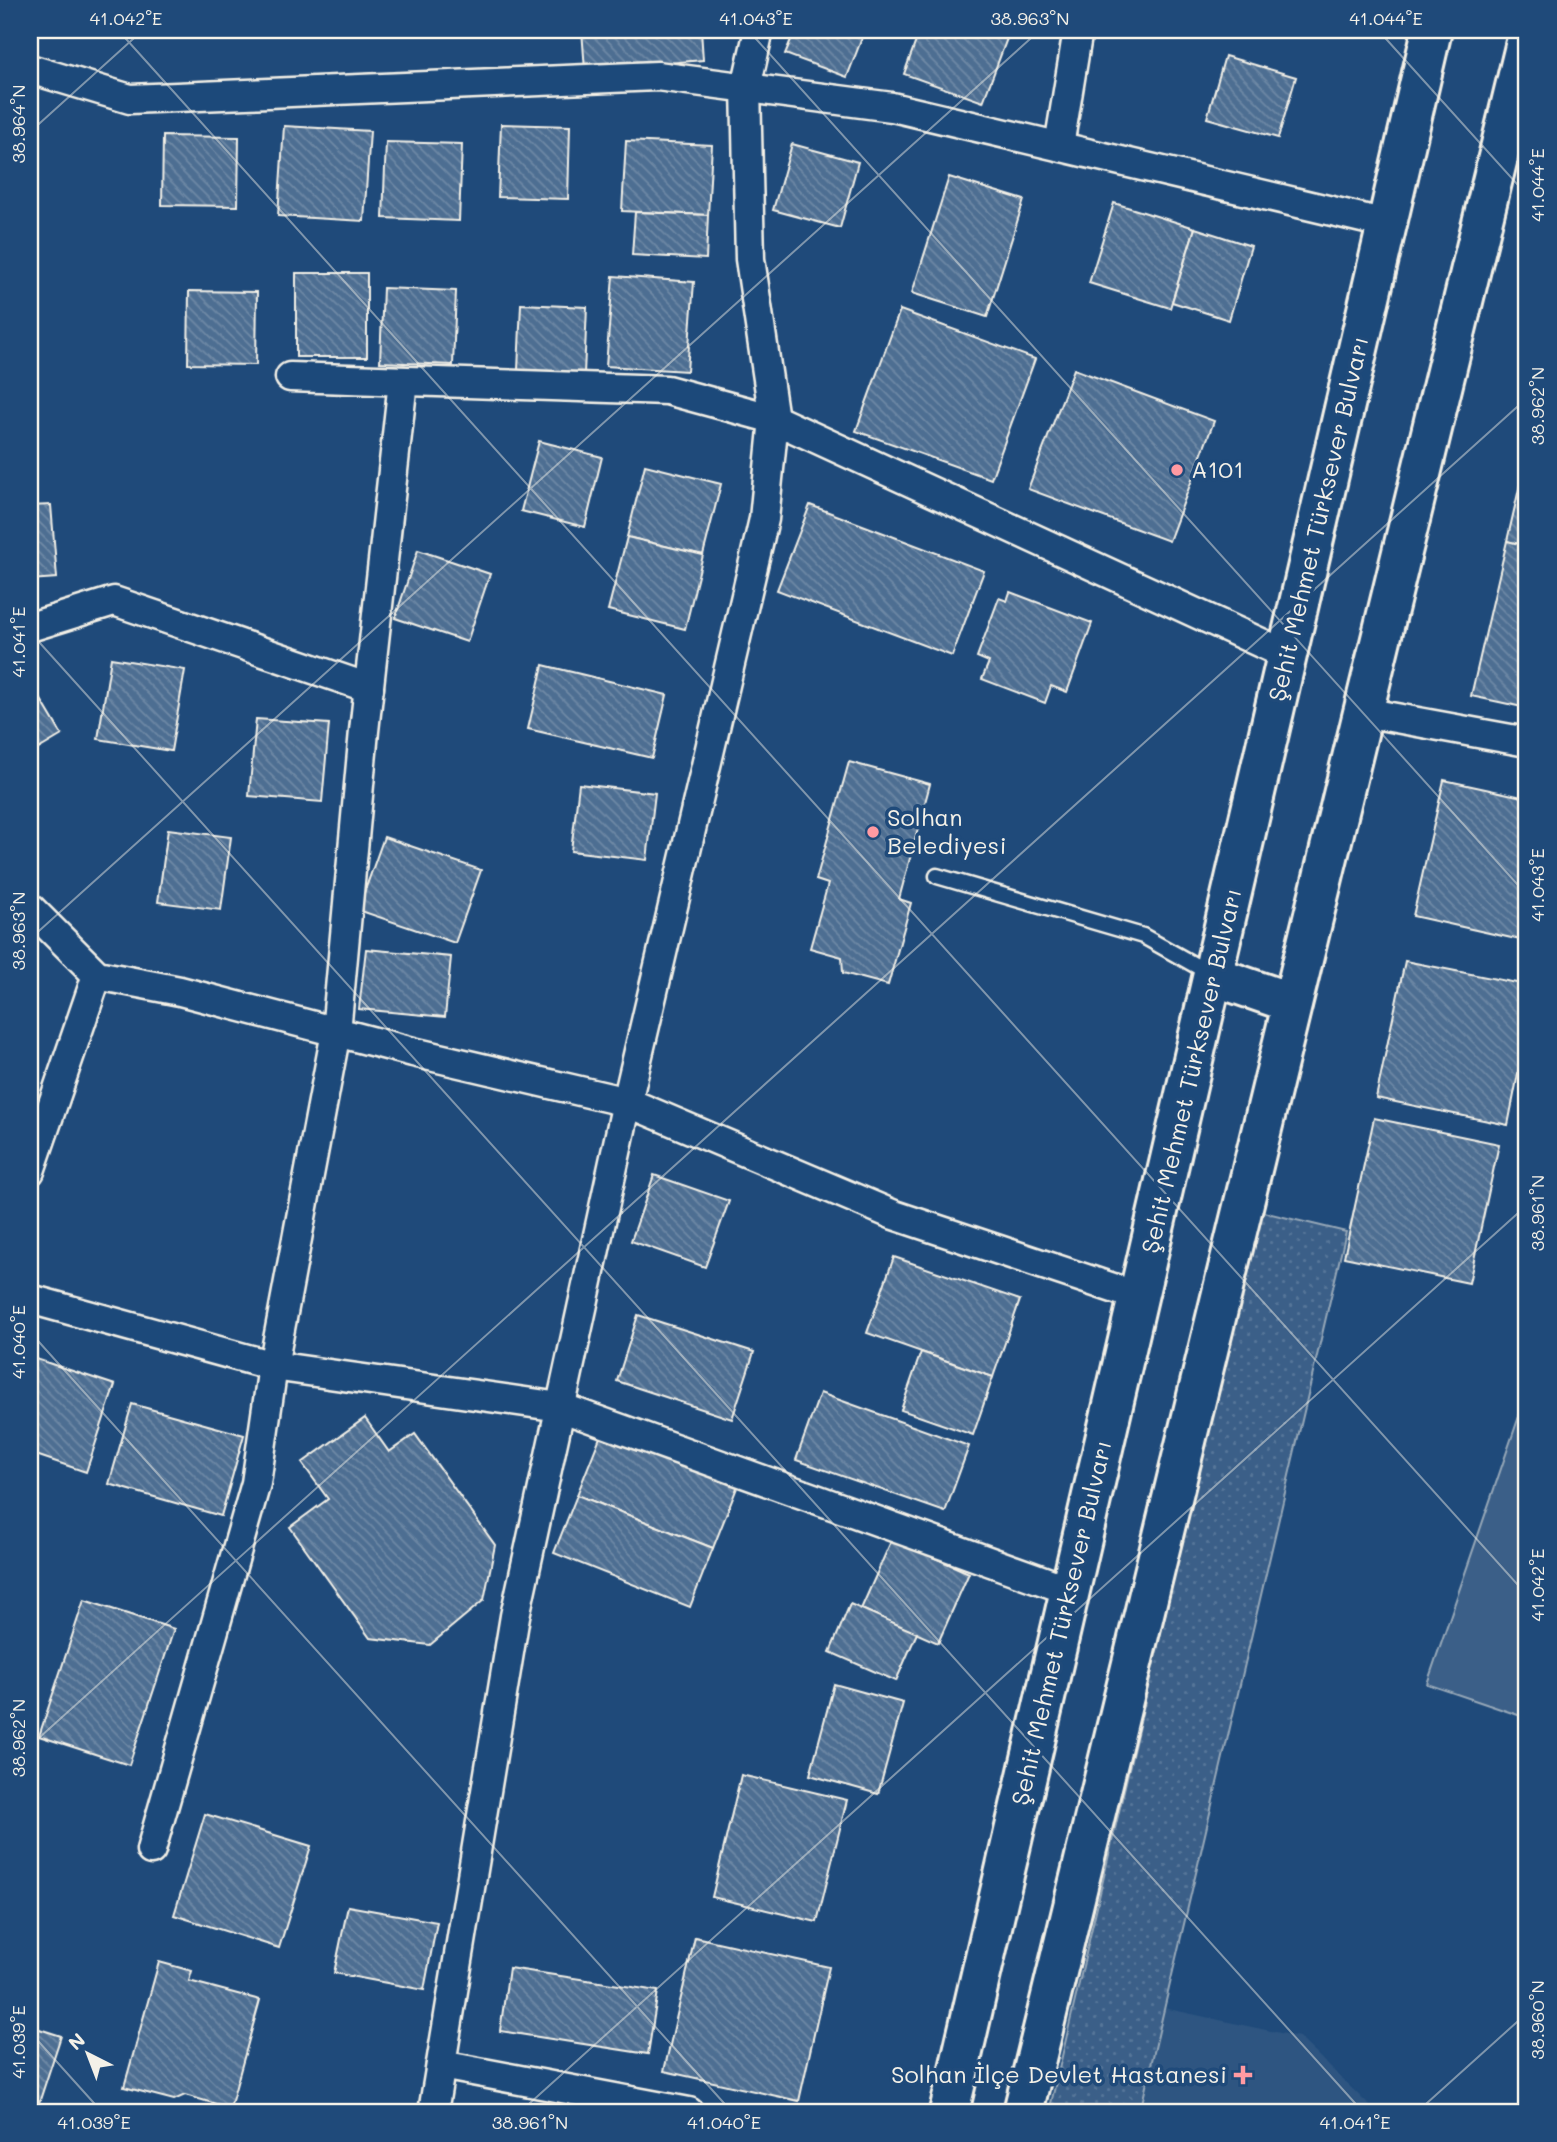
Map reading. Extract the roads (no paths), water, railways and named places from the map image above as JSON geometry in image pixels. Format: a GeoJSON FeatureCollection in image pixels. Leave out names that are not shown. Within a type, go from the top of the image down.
{"type":"FeatureCollection","features":[{"type":"Feature","properties":{"kind":"highway","name":"Şehit Mehmet Türksever Bulvarı"},"geometry":{"type":"LineString","coordinates":[[949,2112],[1432,30]]}},
{"type":"Feature","properties":{"kind":"highway"},"geometry":{"type":"LineString","coordinates":[[1023,2112],[1527,38]]}},
{"type":"Feature","properties":{"kind":"highway"},"geometry":{"type":"LineString","coordinates":[[1214,976],[1292,1003]]}},
{"type":"Feature","properties":{"kind":"street"},"geometry":{"type":"LineString","coordinates":[[433,2112],[515,1616],[627,1102],[764,519],[774,419],[750,259],[746,87],[759,30]]}},
{"type":"Feature","properties":{"kind":"street"},"geometry":{"type":"LineString","coordinates":[[1059,146],[1078,30]]}},
{"type":"Feature","properties":{"kind":"street"},"geometry":{"type":"LineString","coordinates":[[30,69],[130,99],[657,76],[892,107],[1387,224]]}},
{"type":"Feature","properties":{"kind":"street"},"geometry":{"type":"LineString","coordinates":[[290,377],[667,390],[774,419],[1287,655]]}},
{"type":"Feature","properties":{"kind":"street"},"geometry":{"type":"LineString","coordinates":[[151,1850],[256,1483],[273,1366],[335,1032],[403,381]]}},
{"type":"Feature","properties":{"kind":"street"},"geometry":{"type":"LineString","coordinates":[[30,627],[114,601],[369,688]]}},
{"type":"Feature","properties":{"kind":"street"},"geometry":{"type":"LineString","coordinates":[[1363,712],[1527,742]]}},
{"type":"Feature","properties":{"kind":"street"},"geometry":{"type":"LineString","coordinates":[[30,908],[97,975],[180,991],[335,1032],[627,1102],[894,1215],[1140,1297]]}},
{"type":"Feature","properties":{"kind":"street"},"geometry":{"type":"LineString","coordinates":[[30,1171],[97,975]]}},
{"type":"Feature","properties":{"kind":"street"},"geometry":{"type":"LineString","coordinates":[[30,1299],[273,1366],[560,1408],[1069,1590]]}},
{"type":"Feature","properties":{"kind":"street"},"geometry":{"type":"LineString","coordinates":[[441,2065],[689,2112]]}},
{"type":"Feature","properties":{"kind":"lane"},"geometry":{"type":"LineString","coordinates":[[937,876],[1143,936],[1214,976]]}},
{"type":"Feature","properties":{"kind":"place","name":"A101"},"geometry":{"type":"Point","coordinates":[1177,470]}},
{"type":"Feature","properties":{"kind":"place","name":"Solhan Belediyesi"},"geometry":{"type":"Point","coordinates":[873,832]}},
{"type":"Feature","properties":{"kind":"place","name":"Solhan İlçe Devlet Hastanesi"},"geometry":{"type":"Point","coordinates":[1243,2075]}}]}
